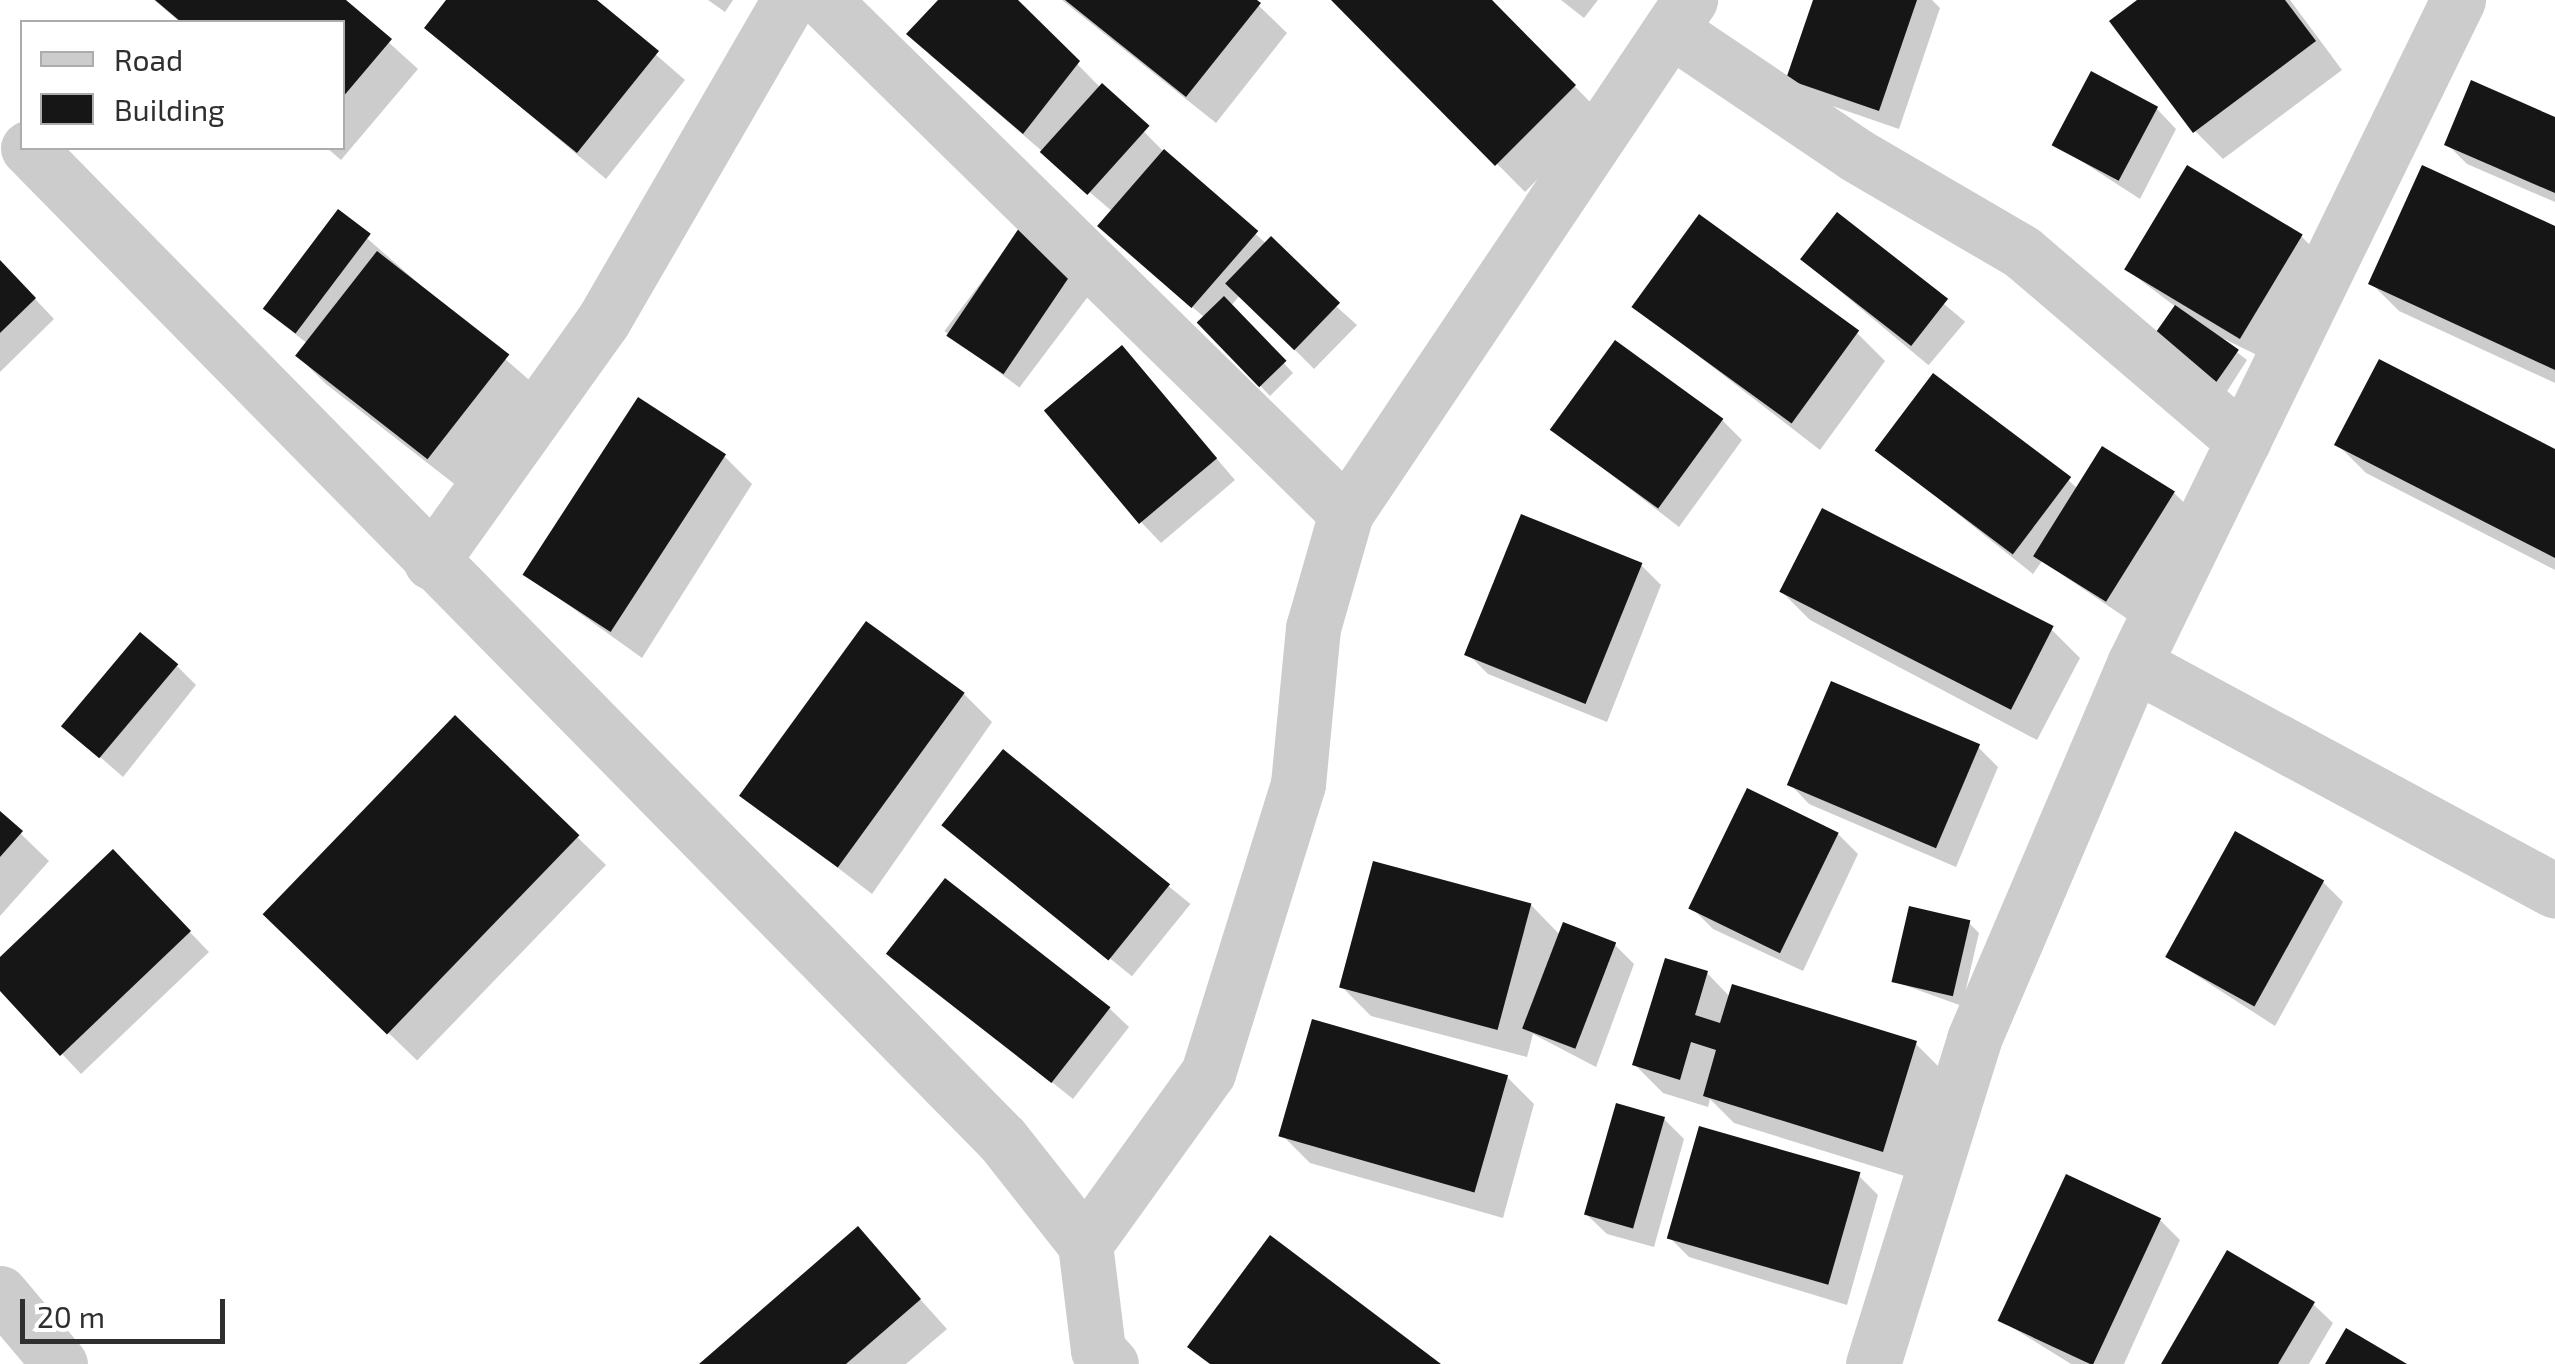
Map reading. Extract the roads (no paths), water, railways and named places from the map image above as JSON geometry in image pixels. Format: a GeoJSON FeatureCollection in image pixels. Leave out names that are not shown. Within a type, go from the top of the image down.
{"type":"FeatureCollection","features":[{"type":"Feature","properties":{"kind":"street"},"geometry":{"type":"LineString","coordinates":[[431,562],[603,321],[789,0]]}},
{"type":"Feature","properties":{"kind":"street"},"geometry":{"type":"LineString","coordinates":[[823,0],[1346,513]]}},
{"type":"Feature","properties":{"kind":"street"},"geometry":{"type":"LineString","coordinates":[[1873,1364],[1974,1039],[2134,664],[2458,0]]}},
{"type":"Feature","properties":{"kind":"street"},"geometry":{"type":"LineString","coordinates":[[1086,1244],[1208,1074],[1298,784],[1313,628],[1346,513],[1681,15],[1856,155],[2022,252],[2243,441]]}},
{"type":"Feature","properties":{"kind":"street"},"geometry":{"type":"LineString","coordinates":[[0,119],[20,140]]}},
{"type":"Feature","properties":{"kind":"street"},"geometry":{"type":"LineString","coordinates":[[30,150],[1002,1139],[1086,1244],[1098,1350],[1111,1364]]}},
{"type":"Feature","properties":{"kind":"street"},"geometry":{"type":"LineString","coordinates":[[2134,664],[2555,891]]}},
{"type":"Feature","properties":{"kind":"street"},"geometry":{"type":"LineString","coordinates":[[0,1293],[60,1364]]}}]}
